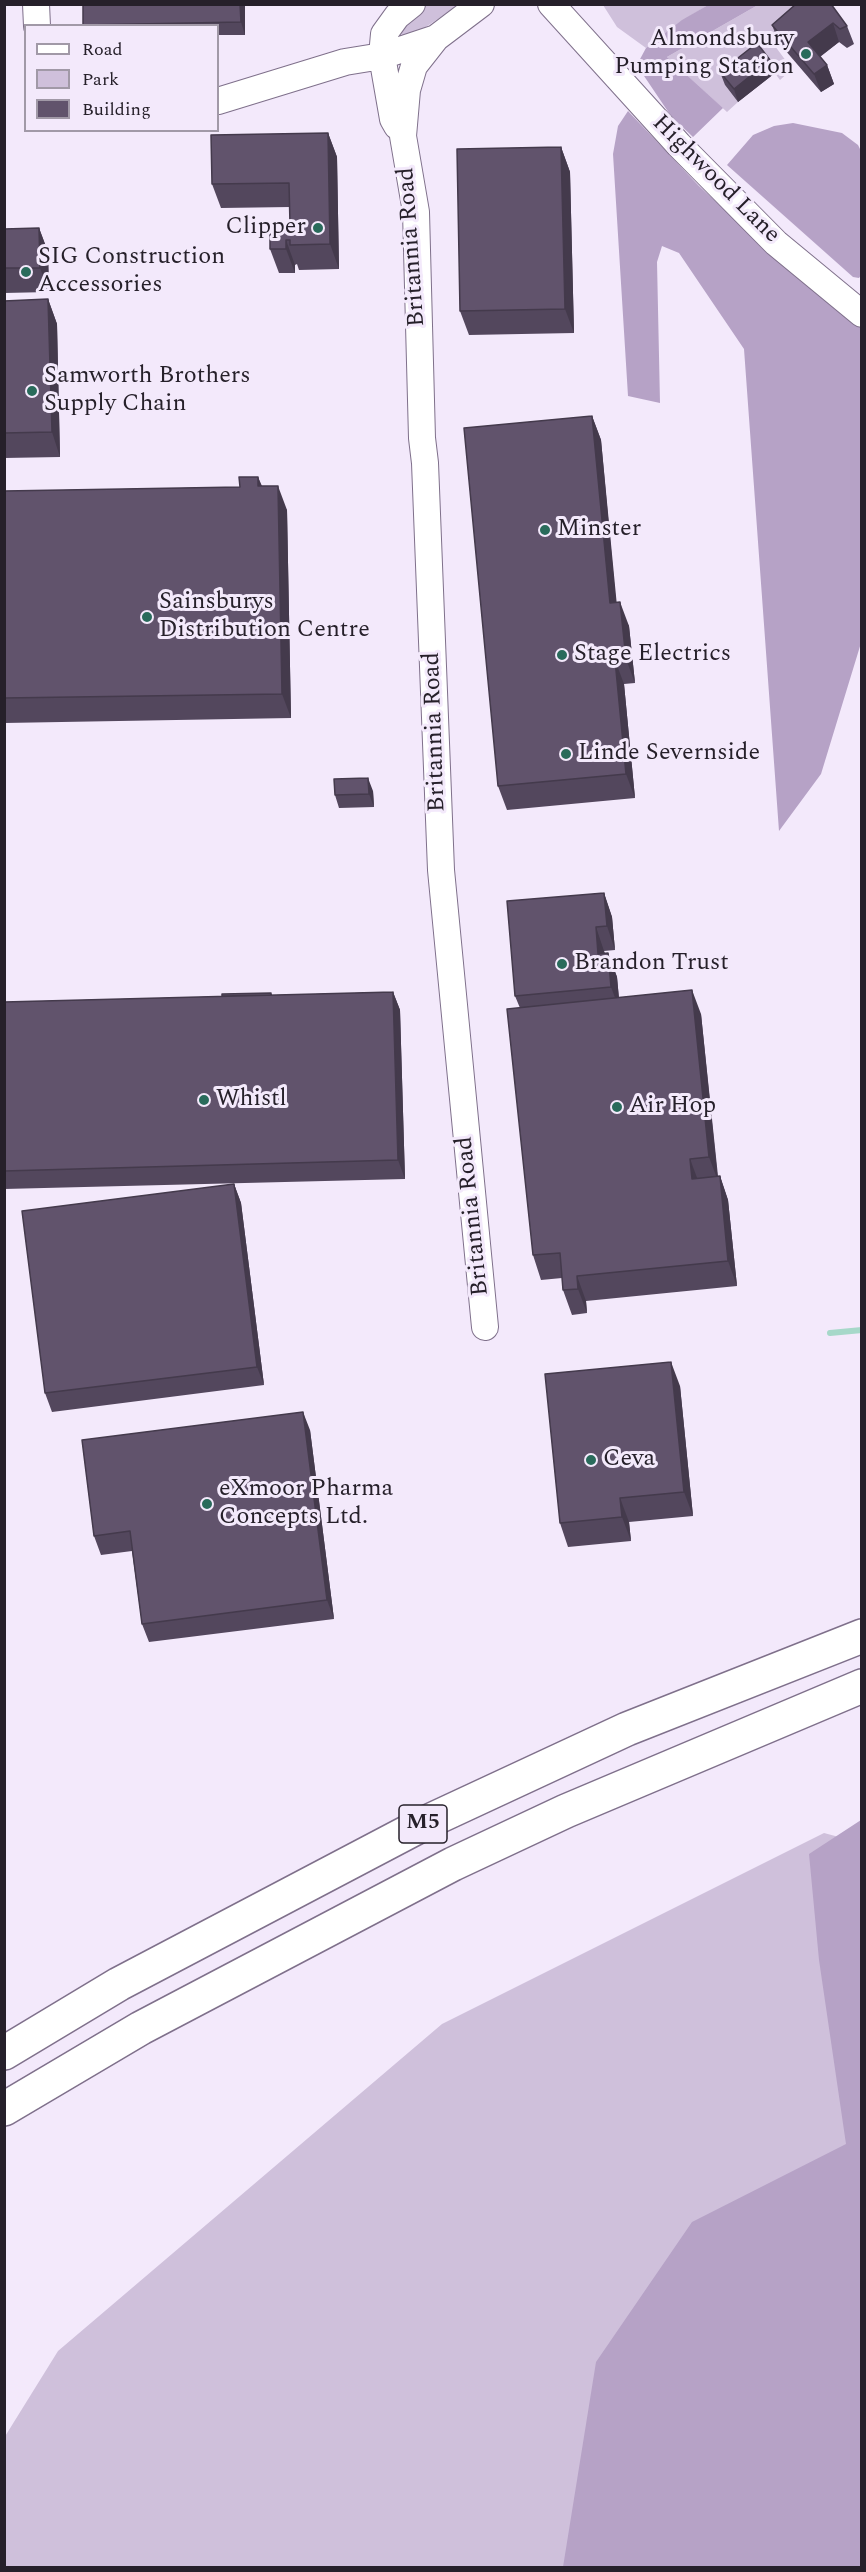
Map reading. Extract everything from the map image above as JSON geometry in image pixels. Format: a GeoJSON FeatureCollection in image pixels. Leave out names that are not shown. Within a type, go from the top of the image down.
{"type":"FeatureCollection","features":[{"type":"Feature","properties":{"kind":"highway","name":"M5"},"geometry":{"type":"LineString","coordinates":[[4,2053],[119,1984],[427,1822],[627,1729],[861,1636]]}},
{"type":"Feature","properties":{"kind":"highway","name":"M5"},"geometry":{"type":"LineString","coordinates":[[4,2109],[141,2028],[453,1864],[577,1806],[861,1686]]}},
{"type":"Feature","properties":{"kind":"street"},"geometry":{"type":"LineString","coordinates":[[36,4],[38,24]]}},
{"type":"Feature","properties":{"kind":"street","name":"Britannia Road"},"geometry":{"type":"LineString","coordinates":[[403,136],[393,119],[382,56],[384,34],[397,16],[412,4]]}},
{"type":"Feature","properties":{"kind":"street","name":"Britannia Road"},"geometry":{"type":"LineString","coordinates":[[482,4],[436,38],[414,66],[407,90],[403,136],[416,212],[422,438],[425,463],[441,870],[485,1327]]}},
{"type":"Feature","properties":{"kind":"street","name":"Highwood Lane"},"geometry":{"type":"LineString","coordinates":[[533,4],[578,36]]}},
{"type":"Feature","properties":{"kind":"street","name":"Highwood Lane"},"geometry":{"type":"LineString","coordinates":[[551,4],[679,145],[776,243],[861,314]]}},
{"type":"Feature","properties":{"kind":"street","name":"Britannia Road"},"geometry":{"type":"LineString","coordinates":[[382,56],[436,38]]}},
{"type":"Feature","properties":{"kind":"street"},"geometry":{"type":"LineString","coordinates":[[219,101],[345,62],[382,56]]}},
{"type":"Feature","properties":{"kind":"green space"},"geometry":{"type":"Polygon","coordinates":[[[423,5],[459,5],[412,36],[405,37],[398,32],[423,5]]]}},
{"type":"Feature","properties":{"kind":"green space"},"geometry":{"type":"Polygon","coordinates":[[[603,5],[708,5],[646,48],[617,27],[603,5]]]}},
{"type":"Feature","properties":{"kind":"green space"},"geometry":{"type":"Polygon","coordinates":[[[758,5],[817,5],[772,42],[792,69],[780,80],[774,72],[725,85],[738,102],[727,112],[667,57],[758,5]]]}},
{"type":"Feature","properties":{"kind":"green space"},"geometry":{"type":"Polygon","coordinates":[[[824,1833],[861,1843],[861,2567],[5,2567],[4,2438],[58,2351],[442,2024],[824,1833]]]}},
{"type":"Feature","properties":{"kind":"shaded area"},"geometry":{"type":"Polygon","coordinates":[[[708,5],[758,5],[667,57],[723,108],[693,137],[671,116],[640,70],[639,61],[646,48],[682,20],[708,5]]]}},
{"type":"Feature","properties":{"kind":"shaded area"},"geometry":{"type":"Polygon","coordinates":[[[628,111],[699,186],[800,280],[861,327],[861,643],[821,774],[779,831],[744,349],[679,253],[662,246],[657,262],[660,403],[628,396],[613,154],[618,126],[628,111]]]}},
{"type":"Feature","properties":{"kind":"shaded area"},"geometry":{"type":"Polygon","coordinates":[[[793,123],[842,133],[858,145],[862,153],[862,274],[859,278],[853,277],[727,165],[753,135],[774,126],[793,123]]]}},
{"type":"Feature","properties":{"kind":"shaded area"},"geometry":{"type":"Polygon","coordinates":[[[861,1820],[861,2567],[563,2567],[596,2362],[692,2222],[846,2144],[819,1960],[809,1854],[861,1820]]]}},
{"type":"Feature","properties":{"kind":"building"},"geometry":{"type":"Polygon","coordinates":[[[83,4],[240,4],[241,22],[83,24],[83,4]]]}},
{"type":"Feature","properties":{"kind":"building"},"geometry":{"type":"Polygon","coordinates":[[[796,4],[831,4],[847,26],[840,29],[833,23],[808,42],[827,65],[814,74],[772,25],[796,4]]]}},
{"type":"Feature","properties":{"kind":"building"},"geometry":{"type":"Polygon","coordinates":[[[757,43],[770,60],[734,89],[720,72],[757,43]]]}},
{"type":"Feature","properties":{"kind":"building"},"geometry":{"type":"Polygon","coordinates":[[[328,133],[330,244],[290,245],[290,240],[286,240],[286,249],[270,249],[270,223],[290,225],[289,183],[212,184],[211,135],[328,133]]]}},
{"type":"Feature","properties":{"kind":"building"},"geometry":{"type":"Polygon","coordinates":[[[561,147],[565,309],[460,311],[457,149],[561,147]]]}},
{"type":"Feature","properties":{"kind":"building"},"geometry":{"type":"Polygon","coordinates":[[[39,228],[40,268],[4,268],[4,229],[39,228]]]}},
{"type":"Feature","properties":{"kind":"building","name":"Samworth Brothers Supply Chain"},"geometry":{"type":"Polygon","coordinates":[[[48,299],[52,432],[4,433],[4,301],[48,299]]]}},
{"type":"Feature","properties":{"kind":"building"},"geometry":{"type":"Polygon","coordinates":[[[592,416],[610,603],[620,602],[626,659],[615,660],[626,774],[498,786],[464,428],[592,416]]]}},
{"type":"Feature","properties":{"kind":"building","name":"Sainsburys Distribution Centre"},"geometry":{"type":"Polygon","coordinates":[[[239,477],[258,477],[258,486],[278,486],[282,694],[4,698],[4,491],[240,487],[239,477]]]}},
{"type":"Feature","properties":{"kind":"building"},"geometry":{"type":"Polygon","coordinates":[[[368,778],[369,794],[335,795],[334,779],[368,778]]]}},
{"type":"Feature","properties":{"kind":"building","name":"Brandon Trust"},"geometry":{"type":"Polygon","coordinates":[[[604,893],[607,926],[596,927],[598,954],[608,953],[611,987],[515,996],[507,901],[604,893]]]}},
{"type":"Feature","properties":{"kind":"building","name":"Air Hop"},"geometry":{"type":"Polygon","coordinates":[[[692,990],[709,1157],[690,1159],[692,1179],[720,1176],[728,1261],[577,1276],[578,1289],[563,1290],[560,1253],[533,1255],[507,1009],[692,990]]]}},
{"type":"Feature","properties":{"kind":"building","name":"Whistl"},"geometry":{"type":"Polygon","coordinates":[[[393,992],[398,1160],[4,1171],[4,1002],[393,992]]]}},
{"type":"Feature","properties":{"kind":"building"},"geometry":{"type":"Polygon","coordinates":[[[271,993],[271,995],[222,996],[222,994],[271,993]]]}},
{"type":"Feature","properties":{"kind":"building"},"geometry":{"type":"Polygon","coordinates":[[[234,1184],[257,1367],[45,1393],[22,1211],[234,1184]]]}},
{"type":"Feature","properties":{"kind":"building"},"geometry":{"type":"Polygon","coordinates":[[[671,1362],[684,1492],[620,1498],[622,1517],[560,1523],[545,1374],[671,1362]]]}},
{"type":"Feature","properties":{"kind":"building","name":"eXmoor Pharma Concepts Ltd."},"geometry":{"type":"Polygon","coordinates":[[[303,1412],[327,1600],[142,1624],[130,1531],[94,1536],[82,1440],[303,1412]]]}},
{"type":"Feature","properties":{"kind":"waterway"},"geometry":{"type":"LineString","coordinates":[[830,1333],[862,1330]]}},
{"type":"Feature","properties":{"kind":"place","name":"Almondsbury Pumping Station"},"geometry":{"type":"Point","coordinates":[806,54]}},
{"type":"Feature","properties":{"kind":"place","name":"Clipper"},"geometry":{"type":"Point","coordinates":[318,228]}},
{"type":"Feature","properties":{"kind":"place","name":"SIG Construction Accessories"},"geometry":{"type":"Point","coordinates":[26,272]}},
{"type":"Feature","properties":{"kind":"place","name":"Samworth Brothers Supply Chain"},"geometry":{"type":"Point","coordinates":[32,391]}},
{"type":"Feature","properties":{"kind":"place","name":"Minster"},"geometry":{"type":"Point","coordinates":[545,530]}},
{"type":"Feature","properties":{"kind":"place","name":"Sainsburys Distribution Centre"},"geometry":{"type":"Point","coordinates":[147,617]}},
{"type":"Feature","properties":{"kind":"place","name":"Stage Electrics"},"geometry":{"type":"Point","coordinates":[562,655]}},
{"type":"Feature","properties":{"kind":"place","name":"Linde Severnside"},"geometry":{"type":"Point","coordinates":[566,754]}},
{"type":"Feature","properties":{"kind":"place","name":"Brandon Trust"},"geometry":{"type":"Point","coordinates":[562,964]}},
{"type":"Feature","properties":{"kind":"place","name":"Whistl"},"geometry":{"type":"Point","coordinates":[204,1100]}},
{"type":"Feature","properties":{"kind":"place","name":"Air Hop"},"geometry":{"type":"Point","coordinates":[617,1107]}},
{"type":"Feature","properties":{"kind":"place","name":"Ceva"},"geometry":{"type":"Point","coordinates":[591,1460]}},
{"type":"Feature","properties":{"kind":"place","name":"eXmoor Pharma Concepts Ltd."},"geometry":{"type":"Point","coordinates":[207,1504]}}]}
